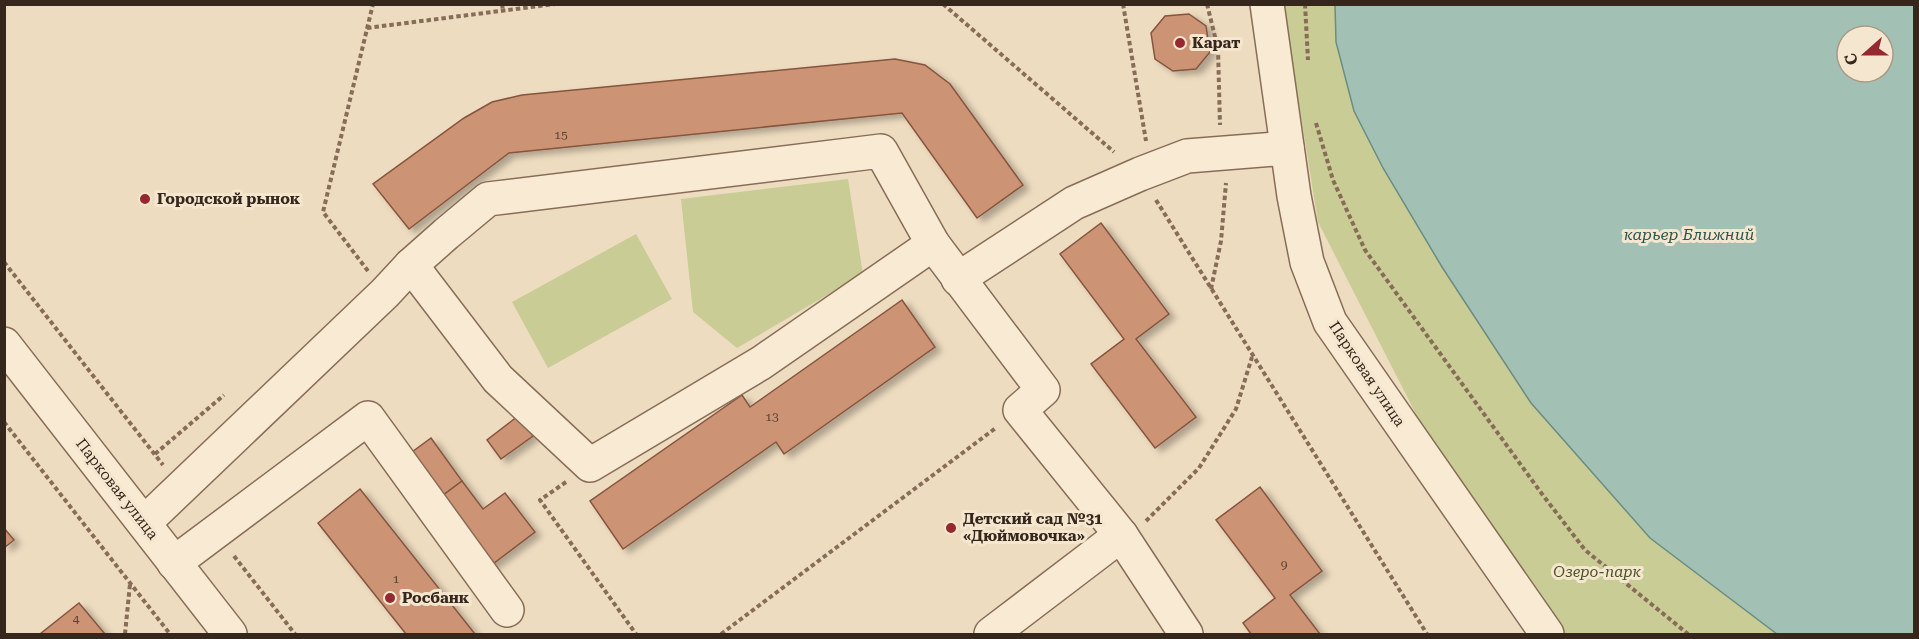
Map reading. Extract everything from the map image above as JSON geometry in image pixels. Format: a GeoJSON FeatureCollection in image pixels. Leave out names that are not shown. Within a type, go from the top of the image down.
{"type":"FeatureCollection","features":[{"type":"Feature","properties":{"kind":"street","name":"Парковая улица"},"geometry":{"type":"LineString","coordinates":[[1267,4],[1287,148],[1307,262],[1330,322],[1547,634]]}},
{"type":"Feature","properties":{"kind":"street"},"geometry":{"type":"LineString","coordinates":[[958,279],[1074,203],[1140,174],[1187,156],[1287,148]]}},
{"type":"Feature","properties":{"kind":"street"},"geometry":{"type":"LineString","coordinates":[[144,523],[385,293],[411,265],[488,199],[881,151],[933,244],[1043,390],[1020,411],[1121,535],[1186,634]]}},
{"type":"Feature","properties":{"kind":"street"},"geometry":{"type":"LineString","coordinates":[[411,265],[498,379],[590,465],[761,363],[933,244]]}},
{"type":"Feature","properties":{"kind":"street","name":"Парковая улица"},"geometry":{"type":"LineString","coordinates":[[4,344],[230,634]]}},
{"type":"Feature","properties":{"kind":"street"},"geometry":{"type":"LineString","coordinates":[[174,563],[368,418],[507,610]]}},
{"type":"Feature","properties":{"kind":"street"},"geometry":{"type":"LineString","coordinates":[[992,634],[1121,535]]}},
{"type":"Feature","properties":{"kind":"path"},"geometry":{"type":"LineString","coordinates":[[372,4],[323,212],[385,293]]}},
{"type":"Feature","properties":{"kind":"path"},"geometry":{"type":"LineString","coordinates":[[502,4],[502,11]]}},
{"type":"Feature","properties":{"kind":"path"},"geometry":{"type":"LineString","coordinates":[[367,28],[555,4]]}},
{"type":"Feature","properties":{"kind":"path"},"geometry":{"type":"LineString","coordinates":[[943,4],[1140,174],[1427,634]]}},
{"type":"Feature","properties":{"kind":"path"},"geometry":{"type":"LineString","coordinates":[[1123,4],[1146,139],[1140,174]]}},
{"type":"Feature","properties":{"kind":"path"},"geometry":{"type":"LineString","coordinates":[[1305,4],[1308,69]]}},
{"type":"Feature","properties":{"kind":"path"},"geometry":{"type":"LineString","coordinates":[[1313,113],[1333,180],[1365,250],[1542,494],[1586,550],[1688,634]]}},
{"type":"Feature","properties":{"kind":"path"},"geometry":{"type":"LineString","coordinates":[[4,262],[181,487]]}},
{"type":"Feature","properties":{"kind":"path"},"geometry":{"type":"LineString","coordinates":[[1121,535],[1143,523],[1199,468],[1236,409],[1253,356]]}},
{"type":"Feature","properties":{"kind":"path"},"geometry":{"type":"LineString","coordinates":[[154,454],[224,395]]}},
{"type":"Feature","properties":{"kind":"path"},"geometry":{"type":"LineString","coordinates":[[721,634],[1020,411]]}},
{"type":"Feature","properties":{"kind":"path"},"geometry":{"type":"LineString","coordinates":[[4,422],[170,634]]}},
{"type":"Feature","properties":{"kind":"path"},"geometry":{"type":"LineString","coordinates":[[590,465],[540,500],[636,634]]}},
{"type":"Feature","properties":{"kind":"path"},"geometry":{"type":"LineString","coordinates":[[215,532],[295,634]]}},
{"type":"Feature","properties":{"kind":"path"},"geometry":{"type":"LineString","coordinates":[[125,634],[130,584]]}},
{"type":"Feature","properties":{"kind":"green space","name":"Озеро-парк"},"geometry":{"type":"Polygon","coordinates":[[[1283,5],[1335,5],[1336,42],[1354,111],[1383,168],[1442,267],[1650,538],[1777,634],[1565,634],[1422,426],[1318,222],[1283,5]]]}},
{"type":"Feature","properties":{"kind":"green space"},"geometry":{"type":"Polygon","coordinates":[[[848,179],[863,274],[737,348],[693,312],[681,199],[848,179]]]}},
{"type":"Feature","properties":{"kind":"green space"},"geometry":{"type":"Polygon","coordinates":[[[636,234],[672,299],[548,368],[512,302],[636,234]]]}},
{"type":"Feature","properties":{"kind":"water","name":"карьер Ближний"},"geometry":{"type":"Polygon","coordinates":[[[1335,5],[1914,5],[1914,634],[1777,634],[1650,538],[1531,403],[1442,267],[1383,168],[1354,111],[1336,42],[1335,5]]]}},
{"type":"Feature","properties":{"kind":"building","name":"Карат"},"geometry":{"type":"Polygon","coordinates":[[[1189,14],[1206,26],[1210,52],[1196,69],[1173,71],[1155,59],[1151,33],[1165,16],[1189,14]]]}},
{"type":"Feature","properties":{"kind":"building"},"geometry":{"type":"Polygon","coordinates":[[[895,59],[925,65],[950,84],[1023,185],[977,218],[902,113],[509,153],[409,229],[373,184],[464,118],[492,102],[522,95],[895,59]]]}},
{"type":"Feature","properties":{"kind":"building"},"geometry":{"type":"Polygon","coordinates":[[[1101,223],[1169,314],[1136,339],[1196,417],[1155,448],[1091,364],[1124,339],[1060,254],[1101,223]]]}},
{"type":"Feature","properties":{"kind":"building"},"geometry":{"type":"Polygon","coordinates":[[[902,300],[935,347],[784,454],[776,442],[623,549],[590,501],[742,395],[750,407],[902,300]]]}},
{"type":"Feature","properties":{"kind":"building"},"geometry":{"type":"Polygon","coordinates":[[[518,416],[533,436],[501,459],[487,440],[518,416]]]}},
{"type":"Feature","properties":{"kind":"building"},"geometry":{"type":"Polygon","coordinates":[[[431,438],[462,481],[438,499],[408,455],[431,438]]]}},
{"type":"Feature","properties":{"kind":"building"},"geometry":{"type":"Polygon","coordinates":[[[462,481],[483,509],[505,493],[535,532],[489,567],[438,499],[462,481]]]}},
{"type":"Feature","properties":{"kind":"building"},"geometry":{"type":"Polygon","coordinates":[[[1260,487],[1322,571],[1290,595],[1320,634],[1251,634],[1243,623],[1275,598],[1216,520],[1260,487]]]}},
{"type":"Feature","properties":{"kind":"building"},"geometry":{"type":"Polygon","coordinates":[[[360,489],[475,634],[406,634],[318,523],[360,489]]]}},
{"type":"Feature","properties":{"kind":"building"},"geometry":{"type":"Polygon","coordinates":[[[4,528],[14,540],[4,548],[4,528]]]}},
{"type":"Feature","properties":{"kind":"building"},"geometry":{"type":"Polygon","coordinates":[[[79,603],[105,634],[40,634],[79,603]]]}},
{"type":"Feature","properties":{"kind":"place","name":"Карат"},"geometry":{"type":"Point","coordinates":[1180,43]}},
{"type":"Feature","properties":{"kind":"place","name":"Городской рынок"},"geometry":{"type":"Point","coordinates":[145,199]}},
{"type":"Feature","properties":{"kind":"place","name":"Детский сад №31 «Дюймовочка»"},"geometry":{"type":"Point","coordinates":[951,528]}},
{"type":"Feature","properties":{"kind":"place","name":"Росбанк"},"geometry":{"type":"Point","coordinates":[390,598]}}]}
